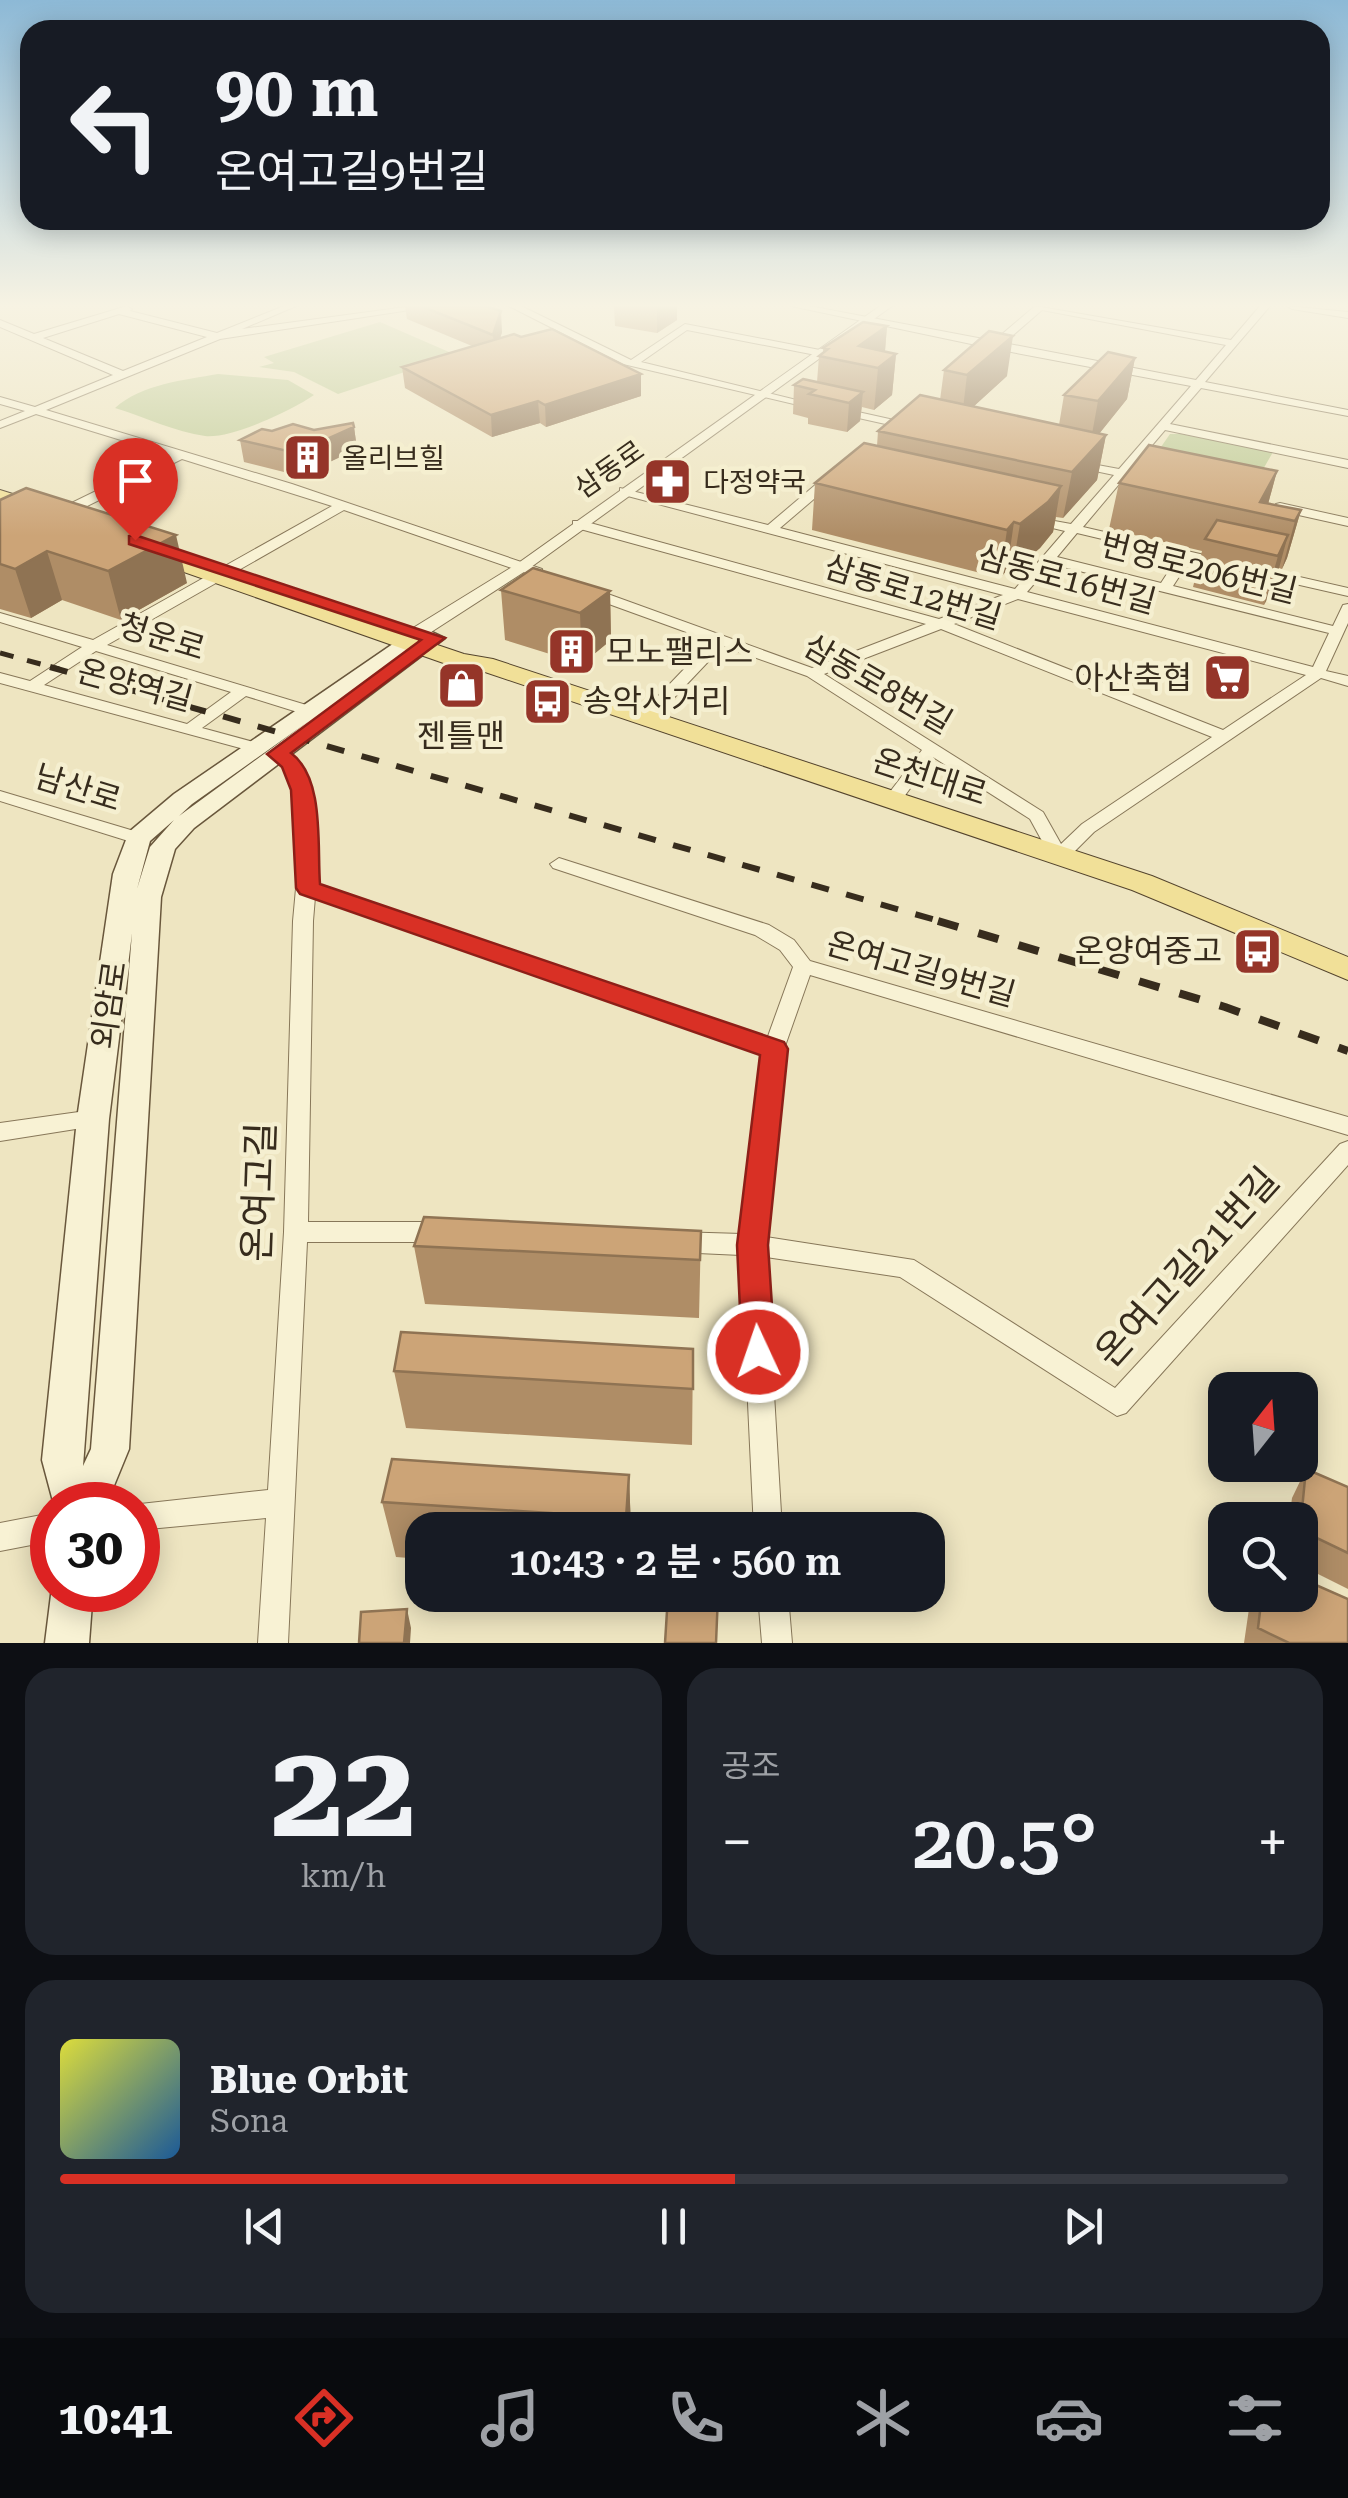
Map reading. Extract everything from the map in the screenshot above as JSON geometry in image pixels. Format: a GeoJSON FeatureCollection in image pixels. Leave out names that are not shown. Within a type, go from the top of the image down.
{"type":"FeatureCollection","features":[{"type":"Feature","properties":{"kind":"main road"},"geometry":{"type":"LineString","coordinates":[[0,499],[48,520],[86,528]]}},
{"type":"Feature","properties":{"kind":"main road","name":"온천대로"},"geometry":{"type":"LineString","coordinates":[[128,542],[421,640],[460,660],[485,664],[1142,883],[1348,970]]}},
{"type":"Feature","properties":{"kind":"main road","name":"외암로"},"geometry":{"type":"LineString","coordinates":[[96,1482],[110,1450],[148,897],[163,847],[307,710],[421,640]]}},
{"type":"Feature","properties":{"kind":"main road","name":"외암로"},"geometry":{"type":"LineString","coordinates":[[68,1482],[62,1460],[93,1119],[126,874],[138,838],[183,799],[266,750],[421,640]]}},
{"type":"Feature","properties":{"kind":"main road"},"geometry":{"type":"LineString","coordinates":[[67,1643],[70,1612]]}},
{"type":"Feature","properties":{"kind":"street"},"geometry":{"type":"LineString","coordinates":[[0,425],[103,383]]}},
{"type":"Feature","properties":{"kind":"street"},"geometry":{"type":"LineString","coordinates":[[714,383],[916,428]]}},
{"type":"Feature","properties":{"kind":"street","name":"삼동로"},"geometry":{"type":"LineString","coordinates":[[421,640],[778,383]]}},
{"type":"Feature","properties":{"kind":"street"},"geometry":{"type":"LineString","coordinates":[[1191,383],[1348,413]]}},
{"type":"Feature","properties":{"kind":"street","name":"번영로206번길"},"geometry":{"type":"LineString","coordinates":[[812,673],[944,626],[1018,594],[1198,384]]}},
{"type":"Feature","properties":{"kind":"street"},"geometry":{"type":"LineString","coordinates":[[0,400],[288,486],[558,580]]}},
{"type":"Feature","properties":{"kind":"street"},"geometry":{"type":"LineString","coordinates":[[882,436],[897,424]]}},
{"type":"Feature","properties":{"kind":"street"},"geometry":{"type":"LineString","coordinates":[[1162,426],[1348,464]]}},
{"type":"Feature","properties":{"kind":"street"},"geometry":{"type":"LineString","coordinates":[[48,520],[180,455]]}},
{"type":"Feature","properties":{"kind":"street"},"geometry":{"type":"LineString","coordinates":[[1066,460],[1160,481]]}},
{"type":"Feature","properties":{"kind":"street"},"geometry":{"type":"LineString","coordinates":[[772,528],[841,469],[854,478]]}},
{"type":"Feature","properties":{"kind":"street","name":"삼동로16번길"},"geometry":{"type":"LineString","coordinates":[[624,491],[1348,681]]}},
{"type":"Feature","properties":{"kind":"street"},"geometry":{"type":"LineString","coordinates":[[1273,505],[1348,522]]}},
{"type":"Feature","properties":{"kind":"street"},"geometry":{"type":"LineString","coordinates":[[33,686],[340,507]]}},
{"type":"Feature","properties":{"kind":"street"},"geometry":{"type":"LineString","coordinates":[[1019,516],[1348,592]]}},
{"type":"Feature","properties":{"kind":"street","name":"삼동로12번길"},"geometry":{"type":"LineString","coordinates":[[578,524],[944,626],[1224,736]]}},
{"type":"Feature","properties":{"kind":"street"},"geometry":{"type":"LineString","coordinates":[[1164,588],[1186,555]]}},
{"type":"Feature","properties":{"kind":"street","name":"번영로206번길"},"geometry":{"type":"LineString","coordinates":[[1048,559],[1337,632]]}},
{"type":"Feature","properties":{"kind":"street","name":"삼동로8번길"},"geometry":{"type":"LineString","coordinates":[[576,587],[812,673],[1037,816],[1059,856]]}},
{"type":"Feature","properties":{"kind":"street"},"geometry":{"type":"LineString","coordinates":[[1059,856],[1088,828],[1318,674],[1348,608]]}},
{"type":"Feature","properties":{"kind":"street","name":"청운로"},"geometry":{"type":"LineString","coordinates":[[0,618],[307,710]]}},
{"type":"Feature","properties":{"kind":"street"},"geometry":{"type":"LineString","coordinates":[[645,719],[720,640]]}},
{"type":"Feature","properties":{"kind":"street","name":"온양역길"},"geometry":{"type":"LineString","coordinates":[[0,678],[266,750]]}},
{"type":"Feature","properties":{"kind":"street"},"geometry":{"type":"LineString","coordinates":[[190,729],[243,691]]}},
{"type":"Feature","properties":{"kind":"street"},"geometry":{"type":"LineString","coordinates":[[892,801],[931,749]]}},
{"type":"Feature","properties":{"kind":"street","name":"온여고길"},"geometry":{"type":"LineString","coordinates":[[266,750],[292,764],[302,790],[308,888],[303,921],[296,1232],[274,1643]]}},
{"type":"Feature","properties":{"kind":"street","name":"남산로"},"geometry":{"type":"LineString","coordinates":[[0,796],[138,838]]}},
{"type":"Feature","properties":{"kind":"street"},"geometry":{"type":"LineString","coordinates":[[558,864],[762,930],[788,946],[803,966]]}},
{"type":"Feature","properties":{"kind":"street"},"geometry":{"type":"LineString","coordinates":[[308,888],[774,1049],[753,1245],[767,1512]]}},
{"type":"Feature","properties":{"kind":"street","name":"온여고길9번길"},"geometry":{"type":"LineString","coordinates":[[774,1049],[803,966],[1348,1126]]}},
{"type":"Feature","properties":{"kind":"street"},"geometry":{"type":"LineString","coordinates":[[0,1132],[93,1119]]}},
{"type":"Feature","properties":{"kind":"street","name":"온여고길21번길"},"geometry":{"type":"LineString","coordinates":[[658,1241],[753,1245],[906,1267],[1117,1404],[1348,1150]]}},
{"type":"Feature","properties":{"kind":"street"},"geometry":{"type":"LineString","coordinates":[[296,1232],[469,1233]]}},
{"type":"Feature","properties":{"kind":"street"},"geometry":{"type":"LineString","coordinates":[[160,1514],[281,1502]]}},
{"type":"Feature","properties":{"kind":"street"},"geometry":{"type":"LineString","coordinates":[[0,1537],[30,1531]]}},
{"type":"Feature","properties":{"kind":"street"},"geometry":{"type":"LineString","coordinates":[[774,1612],[777,1643]]}},
{"type":"Feature","properties":{"kind":"green space"},"geometry":{"type":"Polygon","coordinates":[[[171,383],[293,383],[314,395],[261,422],[230,433],[205,436],[115,408],[150,388],[171,383]]]}},
{"type":"Feature","properties":{"kind":"green space"},"geometry":{"type":"Polygon","coordinates":[[[315,383],[372,383],[338,394],[315,383]]]}},
{"type":"Feature","properties":{"kind":"green space"},"geometry":{"type":"Polygon","coordinates":[[[1170,434],[1273,452],[1258,478],[1154,457],[1170,434]]]}},
{"type":"Feature","properties":{"kind":"building"},"geometry":{"type":"Polygon","coordinates":[[[431,383],[614,383],[545,405],[538,401],[491,415],[431,383]]]}},
{"type":"Feature","properties":{"kind":"building"},"geometry":{"type":"Polygon","coordinates":[[[820,383],[863,392],[849,403],[809,394],[815,390],[794,385],[820,383]]]}},
{"type":"Feature","properties":{"kind":"building"},"geometry":{"type":"Polygon","coordinates":[[[1077,383],[1114,383],[1098,401],[1064,395],[1077,383]]]}},
{"type":"Feature","properties":{"kind":"building"},"geometry":{"type":"Polygon","coordinates":[[[920,395],[1106,435],[1072,472],[878,431],[920,395]]]}},
{"type":"Feature","properties":{"kind":"building"},"geometry":{"type":"Polygon","coordinates":[[[353,423],[354,427],[296,453],[240,440],[262,429],[272,431],[293,424],[314,430],[353,423]]]}},
{"type":"Feature","properties":{"kind":"building"},"geometry":{"type":"Polygon","coordinates":[[[864,443],[1061,486],[1048,502],[1007,530],[815,483],[864,443]]]}},
{"type":"Feature","properties":{"kind":"building"},"geometry":{"type":"Polygon","coordinates":[[[1149,445],[1277,471],[1260,502],[1301,510],[1295,521],[1119,483],[1149,445]]]}},
{"type":"Feature","properties":{"kind":"building"},"geometry":{"type":"Polygon","coordinates":[[[26,488],[176,535],[108,571],[47,551],[15,569],[0,564],[0,500],[26,488]]]}},
{"type":"Feature","properties":{"kind":"building"},"geometry":{"type":"Polygon","coordinates":[[[1217,520],[1288,535],[1278,556],[1205,539],[1217,520]]]}},
{"type":"Feature","properties":{"kind":"building"},"geometry":{"type":"Polygon","coordinates":[[[533,568],[610,591],[580,613],[501,590],[533,568]]]}},
{"type":"Feature","properties":{"kind":"building"},"geometry":{"type":"Polygon","coordinates":[[[424,1217],[701,1231],[700,1260],[414,1246],[424,1217]]]}},
{"type":"Feature","properties":{"kind":"building"},"geometry":{"type":"Polygon","coordinates":[[[401,1332],[693,1349],[693,1389],[394,1371],[401,1332]]]}},
{"type":"Feature","properties":{"kind":"building"},"geometry":{"type":"Polygon","coordinates":[[[392,1459],[629,1475],[626,1512],[534,1512],[382,1502],[392,1459]]]}},
{"type":"Feature","properties":{"kind":"building"},"geometry":{"type":"Polygon","coordinates":[[[1318,1474],[1348,1487],[1348,1553],[1318,1539],[1318,1502],[1303,1502],[1305,1482],[1318,1482],[1318,1474]]]}},
{"type":"Feature","properties":{"kind":"building"},"geometry":{"type":"Polygon","coordinates":[[[1318,1586],[1348,1599],[1348,1643],[1289,1643],[1258,1628],[1260,1612],[1318,1612],[1318,1586]]]}},
{"type":"Feature","properties":{"kind":"building"},"geometry":{"type":"Polygon","coordinates":[[[405,1609],[404,1643],[359,1643],[361,1612],[405,1609]]]}},
{"type":"Feature","properties":{"kind":"building"},"geometry":{"type":"Polygon","coordinates":[[[667,1612],[717,1612],[716,1643],[665,1643],[667,1612]]]}},
{"type":"Feature","properties":{"kind":"railway"},"geometry":{"type":"LineString","coordinates":[[0,653],[59,669]]}},
{"type":"Feature","properties":{"kind":"railway"},"geometry":{"type":"LineString","coordinates":[[50,667],[946,923]]}},
{"type":"Feature","properties":{"kind":"railway"},"geometry":{"type":"LineString","coordinates":[[938,921],[1225,1007],[1348,1051]]}},
{"type":"Feature","properties":{"kind":"place","name":"올리브힐"},"geometry":{"type":"Point","coordinates":[307,458]}},
{"type":"Feature","properties":{"kind":"place","name":"다정약국"},"geometry":{"type":"Point","coordinates":[668,482]}},
{"type":"Feature","properties":{"kind":"place","name":"모노팰리스"},"geometry":{"type":"Point","coordinates":[571,652]}},
{"type":"Feature","properties":{"kind":"place","name":"아산축협"},"geometry":{"type":"Point","coordinates":[1227,678]}},
{"type":"Feature","properties":{"kind":"place","name":"젠틀맨"},"geometry":{"type":"Point","coordinates":[461,686]}},
{"type":"Feature","properties":{"kind":"place","name":"송악사거리"},"geometry":{"type":"Point","coordinates":[548,701]}},
{"type":"Feature","properties":{"kind":"place","name":"온양여중고"},"geometry":{"type":"Point","coordinates":[1257,951]}},
{"type":"Feature","properties":{"kind":"route"},"geometry":{"type":"LineString","coordinates":[[135,540],[436,638],[278,754],[292,764],[302,790],[308,888],[774,1049],[753,1245],[758,1352]]}}]}
